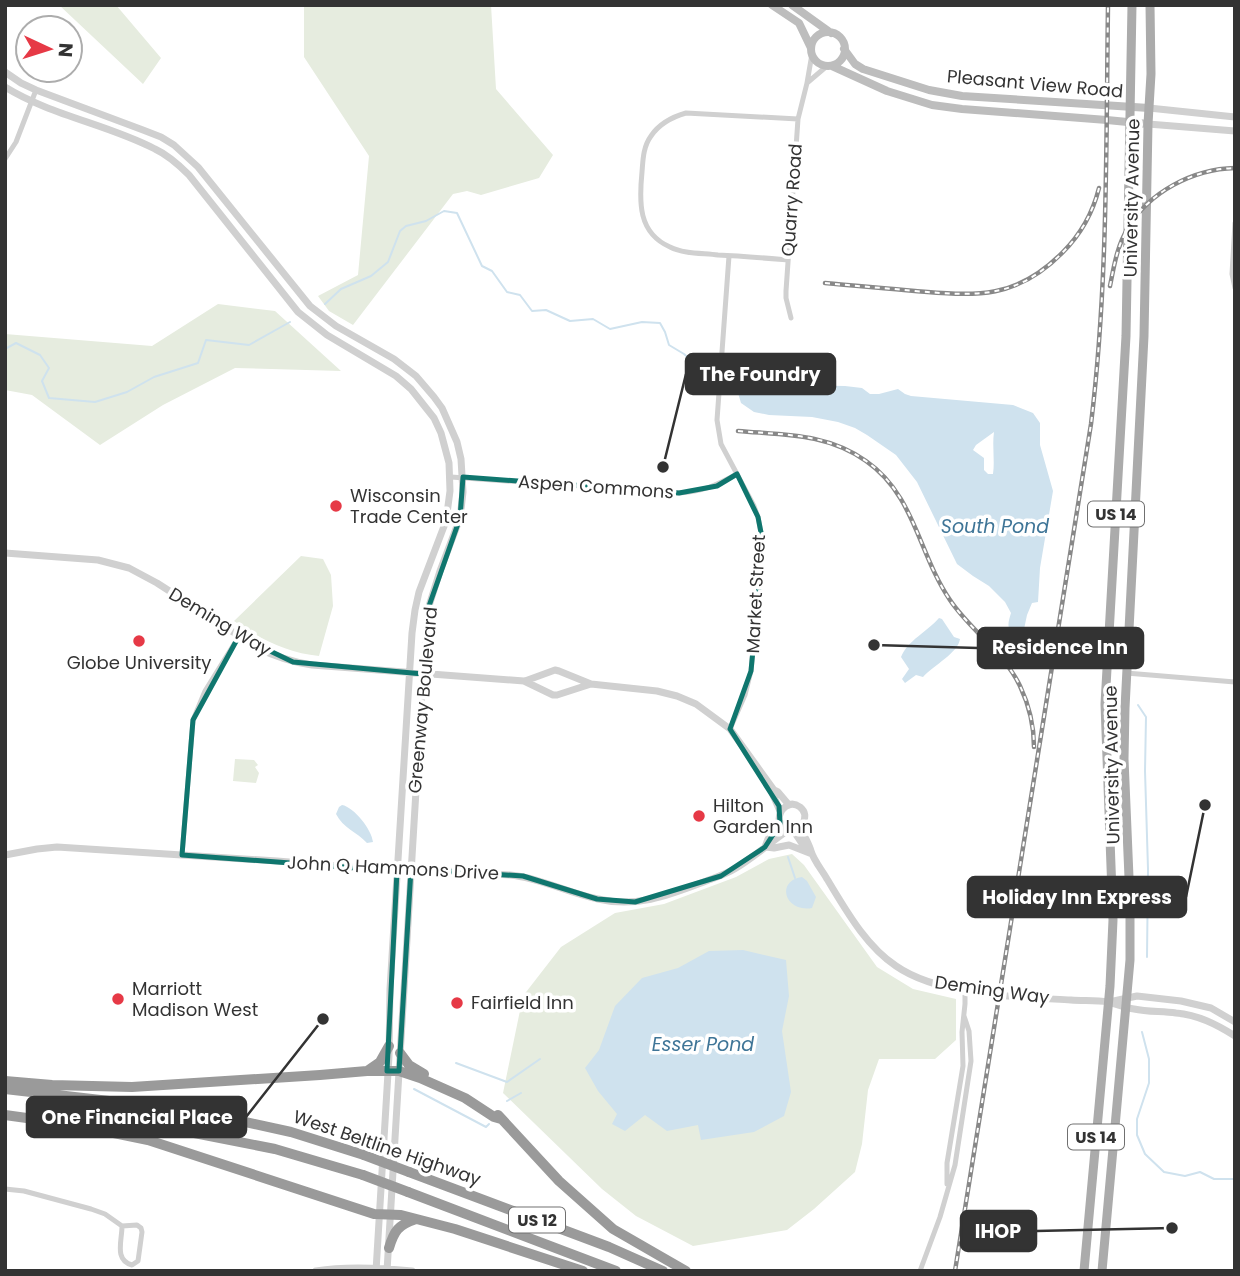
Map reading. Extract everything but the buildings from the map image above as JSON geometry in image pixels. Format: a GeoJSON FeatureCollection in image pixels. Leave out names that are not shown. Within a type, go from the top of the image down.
{"type":"FeatureCollection","features":[{"type":"Feature","properties":{"kind":"highway"},"geometry":{"type":"LineString","coordinates":[[367,1071],[380,1062],[389,1046]]}},
{"type":"Feature","properties":{"kind":"highway"},"geometry":{"type":"LineString","coordinates":[[400,1053],[409,1065],[497,1113],[559,1181],[613,1229],[686,1271]]}},
{"type":"Feature","properties":{"kind":"highway"},"geometry":{"type":"LineString","coordinates":[[5,1081],[132,1087],[393,1071],[412,1075],[465,1098],[501,1119]]}},
{"type":"Feature","properties":{"kind":"highway","name":"West Beltline Highway"},"geometry":{"type":"LineString","coordinates":[[5,1089],[196,1111],[291,1132],[364,1155],[609,1247],[663,1271]]}},
{"type":"Feature","properties":{"kind":"highway"},"geometry":{"type":"LineString","coordinates":[[5,1113],[148,1140],[385,1215],[401,1215],[464,1231],[583,1271]]}},
{"type":"Feature","properties":{"kind":"highway","name":"West Beltline Highway"},"geometry":{"type":"LineString","coordinates":[[5,1113],[174,1129],[275,1149],[363,1175],[616,1271]]}},
{"type":"Feature","properties":{"kind":"highway"},"geometry":{"type":"LineString","coordinates":[[389,1248],[398,1228],[415,1219]]}},
{"type":"Feature","properties":{"kind":"main road"},"geometry":{"type":"LineString","coordinates":[[772,5],[799,23],[817,62],[830,66],[841,60],[844,49],[841,39],[792,5]]}},
{"type":"Feature","properties":{"kind":"main road","name":"University Avenue"},"geometry":{"type":"LineString","coordinates":[[1084,1271],[1113,920],[1105,704],[1126,336],[1132,5]]}},
{"type":"Feature","properties":{"kind":"main road","name":"University Avenue"},"geometry":{"type":"LineString","coordinates":[[1102,1271],[1130,960],[1124,759],[1144,336],[1150,5]]}},
{"type":"Feature","properties":{"kind":"main road"},"geometry":{"type":"LineString","coordinates":[[811,51],[815,38],[831,33]]}},
{"type":"Feature","properties":{"kind":"main road","name":"Pleasant View Road"},"geometry":{"type":"LineString","coordinates":[[844,49],[855,64],[863,69],[929,90],[962,96],[1149,108]]}},
{"type":"Feature","properties":{"kind":"main road","name":"Pleasant View Road"},"geometry":{"type":"LineString","coordinates":[[830,66],[932,105],[1148,124]]}},
{"type":"Feature","properties":{"kind":"street","name":"Quarry Road"},"geometry":{"type":"LineString","coordinates":[[791,318],[786,298],[798,119],[811,51]]}},
{"type":"Feature","properties":{"kind":"street"},"geometry":{"type":"LineString","coordinates":[[807,83],[830,66]]}},
{"type":"Feature","properties":{"kind":"street","name":"Greenway Boulevard"},"geometry":{"type":"LineString","coordinates":[[5,72],[36,90],[161,137],[174,145],[204,175],[310,306],[336,326],[394,359],[416,376],[442,408],[457,442],[463,477],[460,518],[429,606],[400,1053],[393,1071]]}},
{"type":"Feature","properties":{"kind":"street","name":"Greenway Boulevard"},"geometry":{"type":"LineString","coordinates":[[5,88],[31,102],[139,141],[180,166],[298,313],[327,335],[396,376],[417,396],[441,433],[451,477],[449,505],[415,610],[390,989],[389,1046],[393,1071],[385,1215],[376,1270]]}},
{"type":"Feature","properties":{"kind":"street"},"geometry":{"type":"LineString","coordinates":[[5,159],[16,142],[36,90]]}},
{"type":"Feature","properties":{"kind":"street","name":"Pleasant View Road"},"geometry":{"type":"LineString","coordinates":[[1149,108],[1235,117]]}},
{"type":"Feature","properties":{"kind":"street"},"geometry":{"type":"LineString","coordinates":[[788,260],[689,253],[671,248],[663,244],[649,229],[642,215],[640,192],[643,157],[648,140],[664,122],[686,113],[798,119]]}},
{"type":"Feature","properties":{"kind":"street","name":"Pleasant View Road"},"geometry":{"type":"LineString","coordinates":[[1148,124],[1235,131]]}},
{"type":"Feature","properties":{"kind":"street"},"geometry":{"type":"LineString","coordinates":[[1235,223],[1231,274],[1235,288]]}},
{"type":"Feature","properties":{"kind":"street","name":"Market Street"},"geometry":{"type":"LineString","coordinates":[[729,256],[717,420],[720,444],[758,517],[763,543],[751,671],[745,695],[730,729]]}},
{"type":"Feature","properties":{"kind":"street","name":"Aspen Commons"},"geometry":{"type":"LineString","coordinates":[[451,477],[679,493],[717,486],[737,474]]}},
{"type":"Feature","properties":{"kind":"street","name":"Deming Way"},"geometry":{"type":"LineString","coordinates":[[5,553],[119,565],[157,583],[271,655],[293,662],[524,681],[553,695],[591,684]]}},
{"type":"Feature","properties":{"kind":"street"},"geometry":{"type":"LineString","coordinates":[[182,855],[192,720],[205,691],[239,636]]}},
{"type":"Feature","properties":{"kind":"street","name":"Deming Way"},"geometry":{"type":"LineString","coordinates":[[524,681],[555,670],[591,684],[651,690],[696,704],[730,729],[774,790],[789,805]]}},
{"type":"Feature","properties":{"kind":"street"},"geometry":{"type":"LineString","coordinates":[[1126,673],[1235,682]]}},
{"type":"Feature","properties":{"kind":"street","name":"Deming Way"},"geometry":{"type":"LineString","coordinates":[[774,790],[773,795],[780,811]]}},
{"type":"Feature","properties":{"kind":"street"},"geometry":{"type":"LineString","coordinates":[[789,805],[796,805],[805,816],[803,825],[790,831],[779,824],[778,817],[780,811],[789,805]]}},
{"type":"Feature","properties":{"kind":"street","name":"John Q Hammons Drive"},"geometry":{"type":"LineString","coordinates":[[765,847],[779,824]]}},
{"type":"Feature","properties":{"kind":"street","name":"Deming Way"},"geometry":{"type":"LineString","coordinates":[[803,825],[812,854]]}},
{"type":"Feature","properties":{"kind":"street","name":"Deming Way"},"geometry":{"type":"LineString","coordinates":[[790,831],[798,836],[812,854],[862,933],[886,959],[908,974],[951,988],[1050,999],[1127,1002],[1137,996],[1197,1004],[1221,1013],[1235,1022]]}},
{"type":"Feature","properties":{"kind":"street","name":"John Q Hammons Drive"},"geometry":{"type":"LineString","coordinates":[[5,855],[49,847],[523,876],[597,899],[635,902],[660,898],[721,876],[790,831]]}},
{"type":"Feature","properties":{"kind":"street"},"geometry":{"type":"LineString","coordinates":[[765,847],[789,845],[812,854]]}},
{"type":"Feature","properties":{"kind":"street"},"geometry":{"type":"LineString","coordinates":[[920,1271],[955,1165],[971,1061],[964,1016],[965,990]]}},
{"type":"Feature","properties":{"kind":"street","name":"Deming Way"},"geometry":{"type":"LineString","coordinates":[[1127,1002],[1136,1010],[1197,1017],[1235,1036]]}},
{"type":"Feature","properties":{"kind":"street"},"geometry":{"type":"LineString","coordinates":[[5,1189],[24,1191],[91,1209],[105,1214],[122,1226],[137,1225],[142,1232],[138,1261],[132,1265],[125,1263],[121,1257],[122,1226]]}},
{"type":"Feature","properties":{"kind":"street","name":"Greenway Boulevard"},"geometry":{"type":"LineString","coordinates":[[385,1215],[389,1248],[387,1270]]}},
{"type":"Feature","properties":{"kind":"street"},"geometry":{"type":"LineString","coordinates":[[316,1271],[412,1271]]}},
{"type":"Feature","properties":{"kind":"highlighted area"},"geometry":{"type":"Polygon","coordinates":[[[737,474],[758,517],[763,543],[751,671],[730,729],[779,806],[780,824],[765,847],[721,876],[635,902],[597,899],[523,876],[411,869],[399,1071],[387,1071],[397,871],[182,855],[193,720],[239,636],[293,662],[423,674],[429,606],[460,518],[463,477],[679,493],[717,486],[737,474]]]}},
{"type":"Feature","properties":{"kind":"shaded area"},"geometry":{"type":"Polygon","coordinates":[[[59,5],[116,5],[161,58],[143,84],[84,29],[84,14],[69,14],[59,5]]]}},
{"type":"Feature","properties":{"kind":"shaded area"},"geometry":{"type":"Polygon","coordinates":[[[304,5],[491,5],[496,89],[553,155],[539,178],[481,195],[467,191],[453,194],[353,325],[329,311],[318,296],[358,275],[369,156],[304,57],[304,5]]]}},
{"type":"Feature","properties":{"kind":"shaded area"},"geometry":{"type":"Polygon","coordinates":[[[218,304],[275,311],[341,371],[235,368],[163,405],[100,445],[32,395],[5,390],[5,334],[152,346],[218,304]]]}},
{"type":"Feature","properties":{"kind":"shaded area"},"geometry":{"type":"Polygon","coordinates":[[[301,556],[323,559],[331,575],[333,606],[319,656],[274,644],[234,621],[301,556]]]}},
{"type":"Feature","properties":{"kind":"shaded area"},"geometry":{"type":"Polygon","coordinates":[[[235,759],[254,760],[259,773],[256,783],[233,781],[235,759]]]}},
{"type":"Feature","properties":{"kind":"shaded area"},"geometry":{"type":"Polygon","coordinates":[[[792,854],[804,865],[877,967],[913,989],[956,999],[956,1040],[935,1059],[879,1059],[868,1090],[862,1144],[855,1172],[814,1209],[787,1230],[693,1246],[636,1216],[602,1189],[503,1093],[523,996],[561,947],[615,913],[664,904],[736,877],[769,859],[792,854]]]}},
{"type":"Feature","properties":{"kind":"water","name":"South Pond"},"geometry":{"type":"Polygon","coordinates":[[[770,382],[862,388],[870,394],[898,389],[911,396],[1013,405],[1033,413],[1040,423],[1040,445],[1053,491],[1040,568],[1038,602],[1032,603],[1023,634],[1015,637],[1010,631],[1011,613],[1005,602],[989,586],[957,564],[917,482],[896,455],[855,428],[838,422],[754,412],[741,403],[738,393],[743,387],[756,390],[770,382]],[[994,432],[973,450],[984,458],[984,470],[988,474],[993,474],[994,432]]]}},
{"type":"Feature","properties":{"kind":"water"},"geometry":{"type":"Polygon","coordinates":[[[939,618],[954,637],[960,639],[958,644],[923,677],[916,675],[905,683],[902,679],[909,669],[901,657],[904,651],[939,618]]]}},
{"type":"Feature","properties":{"kind":"water"},"geometry":{"type":"Polygon","coordinates":[[[342,805],[362,820],[373,842],[367,843],[339,819],[336,814],[342,805]]]}},
{"type":"Feature","properties":{"kind":"water"},"geometry":{"type":"Polygon","coordinates":[[[802,877],[816,897],[812,908],[795,906],[787,896],[788,884],[802,877]]]}},
{"type":"Feature","properties":{"kind":"water","name":"Esser Pond"},"geometry":{"type":"Polygon","coordinates":[[[743,950],[786,960],[789,996],[782,1031],[791,1092],[784,1116],[754,1132],[701,1140],[698,1125],[667,1131],[645,1115],[625,1131],[612,1124],[617,1114],[598,1091],[585,1068],[599,1050],[615,1006],[642,978],[678,968],[709,951],[743,950]]]}},
{"type":"Feature","properties":{"kind":"waterway"},"geometry":{"type":"LineString","coordinates":[[325,304],[341,289],[371,276],[388,262],[400,231],[406,226],[426,221],[444,211],[457,213],[482,266],[492,271],[507,292],[520,295],[532,311],[546,310],[570,321],[593,319],[610,329],[642,322],[660,323],[669,345],[718,381]]}},
{"type":"Feature","properties":{"kind":"waterway"},"geometry":{"type":"LineString","coordinates":[[5,349],[16,343],[40,355],[49,368],[42,381],[49,398],[95,402],[127,392],[154,377],[198,363],[206,340],[249,345],[290,322]]}},
{"type":"Feature","properties":{"kind":"waterway"},"geometry":{"type":"LineString","coordinates":[[722,384],[739,393]]}},
{"type":"Feature","properties":{"kind":"waterway"},"geometry":{"type":"LineString","coordinates":[[1064,628],[1077,633],[1093,648]]}},
{"type":"Feature","properties":{"kind":"waterway"},"geometry":{"type":"LineString","coordinates":[[1138,705],[1146,717],[1147,957]]}},
{"type":"Feature","properties":{"kind":"waterway"},"geometry":{"type":"LineString","coordinates":[[788,857],[795,878]]}},
{"type":"Feature","properties":{"kind":"waterway"},"geometry":{"type":"LineString","coordinates":[[1142,1032],[1149,1059],[1149,1083],[1137,1119],[1137,1135],[1145,1154],[1164,1172],[1185,1176],[1200,1172],[1214,1179],[1235,1179]]}},
{"type":"Feature","properties":{"kind":"waterway"},"geometry":{"type":"LineString","coordinates":[[456,1063],[507,1082],[540,1059]]}},
{"type":"Feature","properties":{"kind":"waterway"},"geometry":{"type":"LineString","coordinates":[[414,1089],[486,1127],[489,1124]]}},
{"type":"Feature","properties":{"kind":"waterway"},"geometry":{"type":"LineString","coordinates":[[507,1101],[521,1093]]}},
{"type":"Feature","properties":{"kind":"railway"},"geometry":{"type":"LineString","coordinates":[[955,1271],[1091,424],[1101,320],[1108,5]]}},
{"type":"Feature","properties":{"kind":"railway"},"geometry":{"type":"LineString","coordinates":[[1110,286],[1116,256],[1124,235],[1148,204],[1160,193],[1188,178],[1219,169],[1235,168]]}},
{"type":"Feature","properties":{"kind":"railway"},"geometry":{"type":"LineString","coordinates":[[825,283],[957,294],[976,294],[1012,287],[1046,268],[1063,252],[1086,222],[1099,188]]}},
{"type":"Feature","properties":{"kind":"railway"},"geometry":{"type":"LineString","coordinates":[[738,431],[820,440],[851,452],[882,475],[906,508],[939,582],[950,600],[1005,662],[1020,686],[1028,708],[1034,747]]}},
{"type":"Feature","properties":{"kind":"place","name":"The Foundry"},"geometry":{"type":"Point","coordinates":[663,467]}},
{"type":"Feature","properties":{"kind":"place","name":"Wisconsin Trade Center"},"geometry":{"type":"Point","coordinates":[336,506]}},
{"type":"Feature","properties":{"kind":"place","name":"Globe University"},"geometry":{"type":"Point","coordinates":[139,641]}},
{"type":"Feature","properties":{"kind":"place","name":"Residence Inn"},"geometry":{"type":"Point","coordinates":[874,645]}},
{"type":"Feature","properties":{"kind":"place","name":"Holiday Inn Express"},"geometry":{"type":"Point","coordinates":[1205,805]}},
{"type":"Feature","properties":{"kind":"place","name":"Hilton Garden Inn"},"geometry":{"type":"Point","coordinates":[699,816]}},
{"type":"Feature","properties":{"kind":"place","name":"Marriott Madison West"},"geometry":{"type":"Point","coordinates":[118,999]}},
{"type":"Feature","properties":{"kind":"place","name":"Fairfield Inn"},"geometry":{"type":"Point","coordinates":[457,1003]}},
{"type":"Feature","properties":{"kind":"place","name":"One Financial Place"},"geometry":{"type":"Point","coordinates":[323,1019]}},
{"type":"Feature","properties":{"kind":"place","name":"IHOP"},"geometry":{"type":"Point","coordinates":[1172,1228]}}]}
